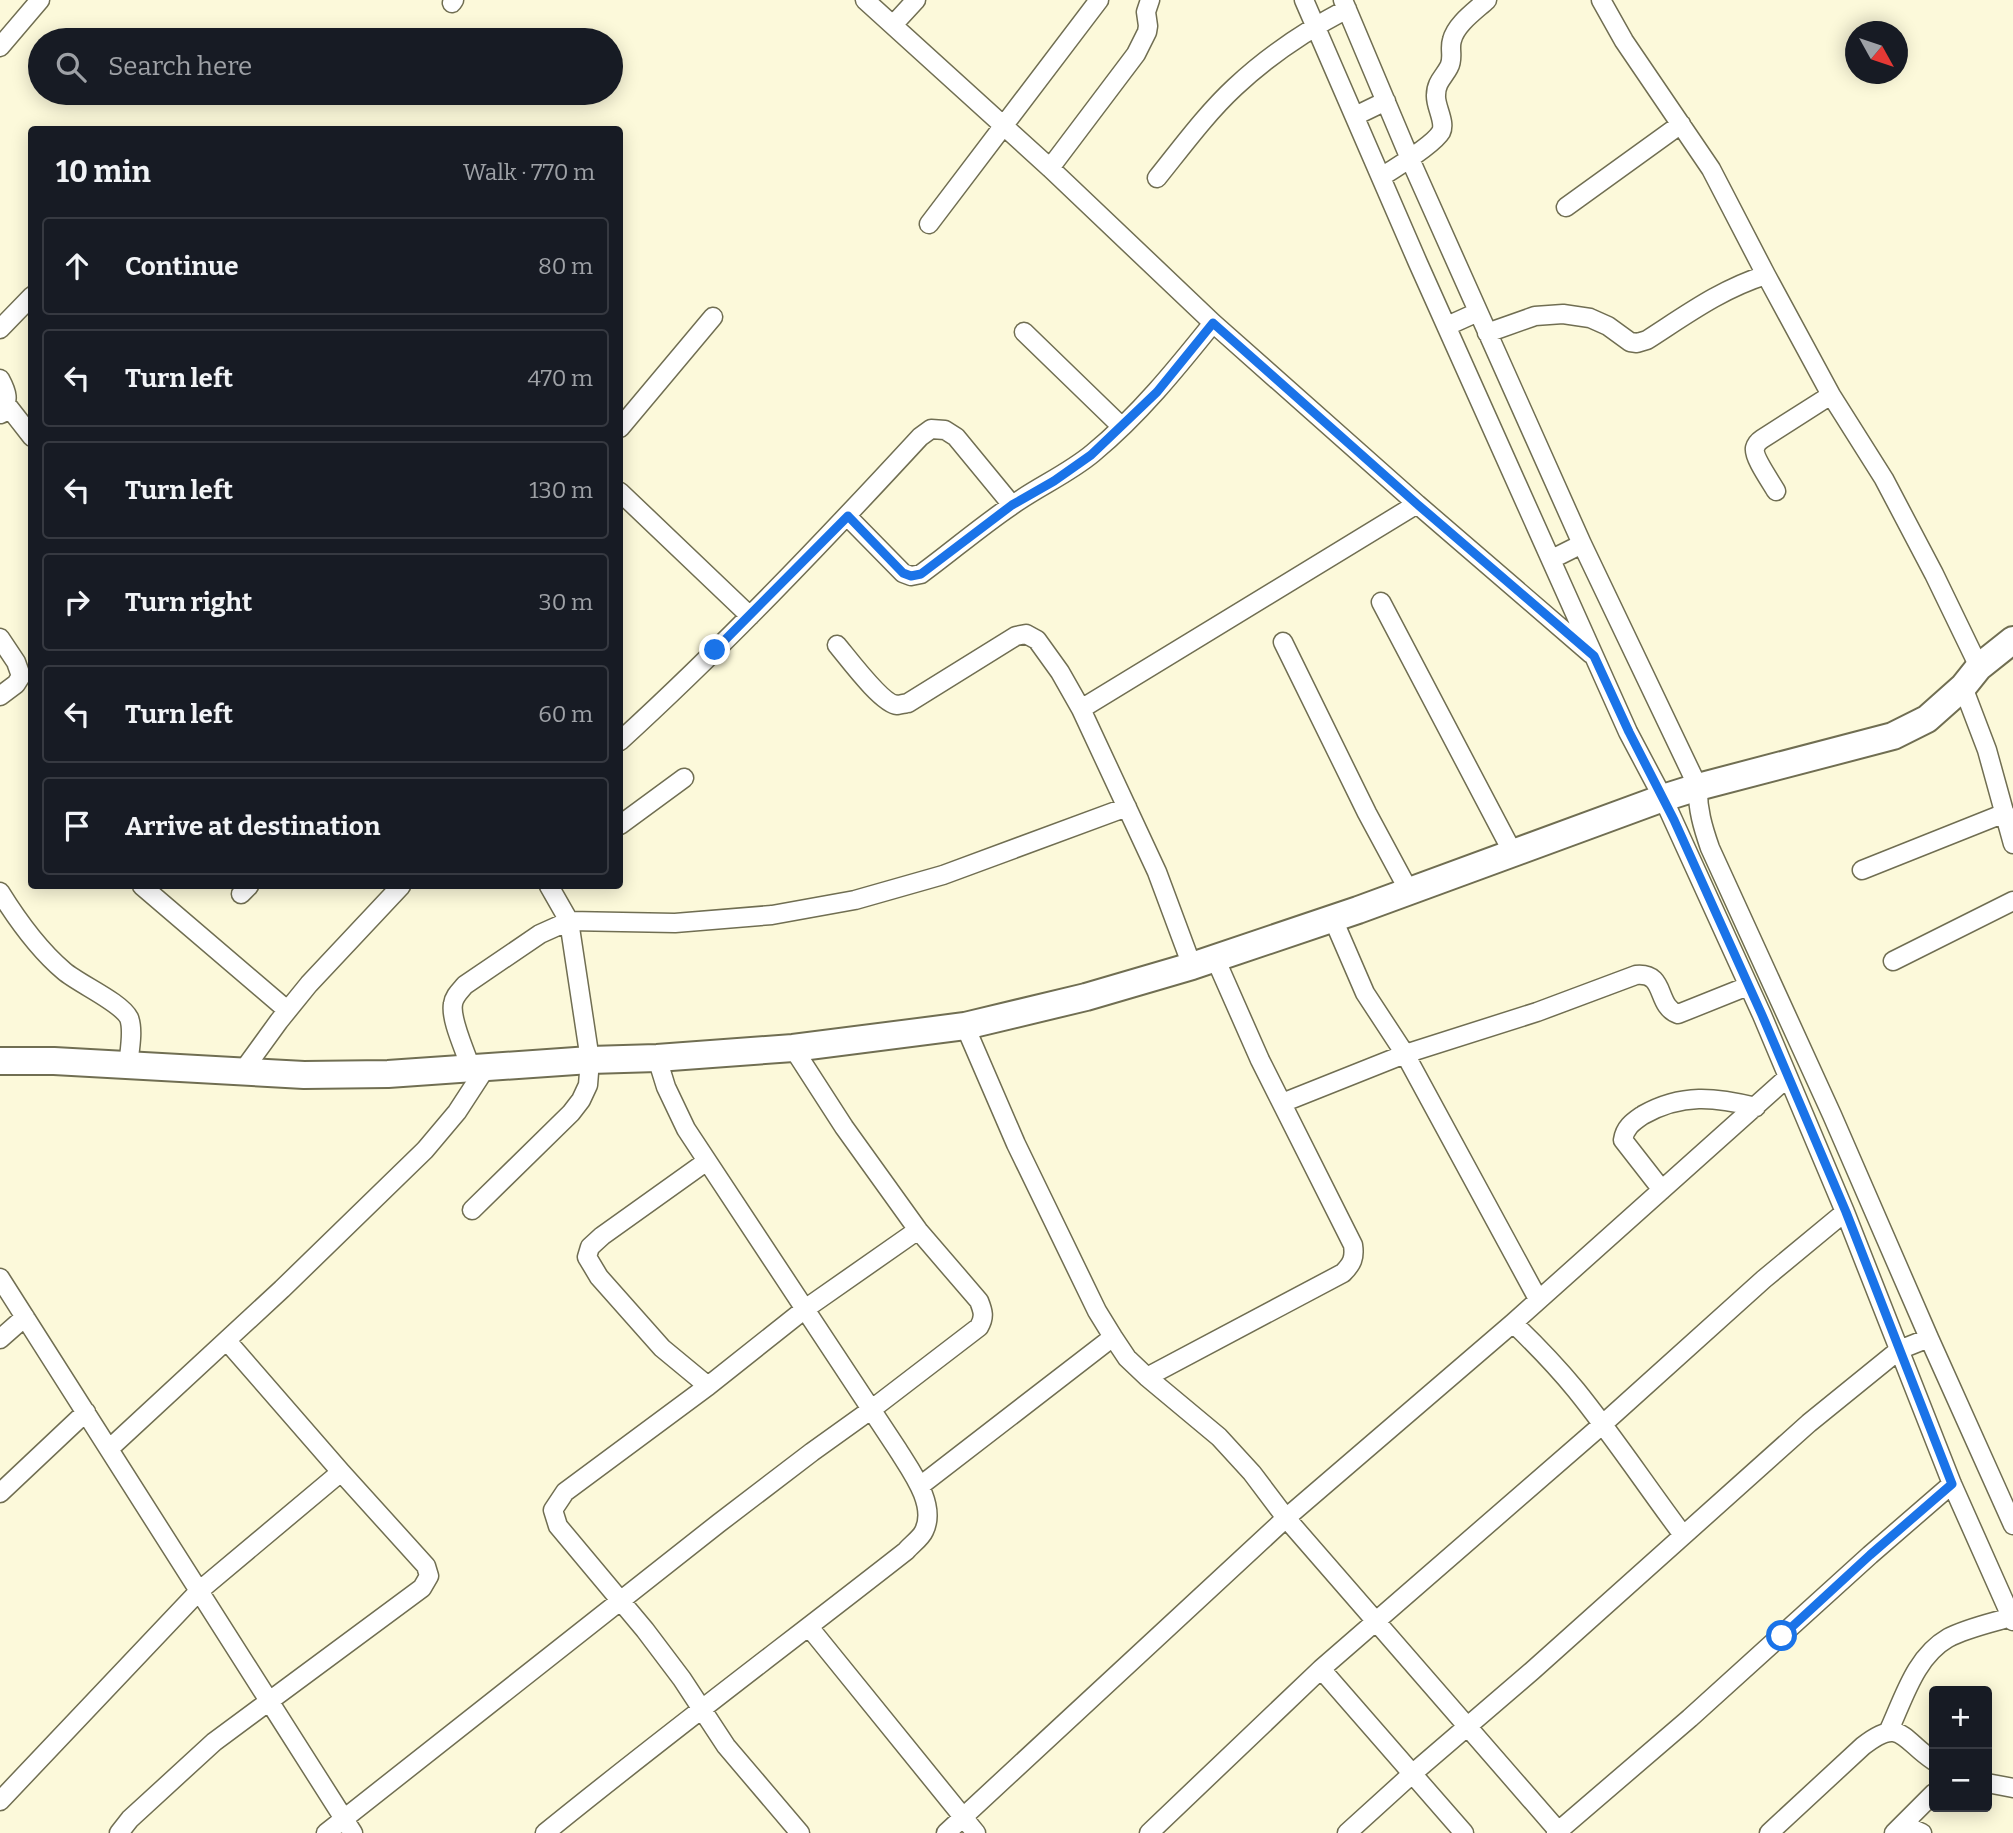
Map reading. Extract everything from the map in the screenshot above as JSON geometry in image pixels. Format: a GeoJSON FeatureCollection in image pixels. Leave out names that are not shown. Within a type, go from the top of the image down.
{"type":"FeatureCollection","features":[{"type":"Feature","properties":{"kind":"street"},"geometry":{"type":"LineString","coordinates":[[0,47],[40,0]]}},
{"type":"Feature","properties":{"kind":"street"},"geometry":{"type":"LineString","coordinates":[[865,0],[1050,168],[1213,323],[1594,656]]}},
{"type":"Feature","properties":{"kind":"street"},"geometry":{"type":"LineString","coordinates":[[893,26],[916,0]]}},
{"type":"Feature","properties":{"kind":"street"},"geometry":{"type":"LineString","coordinates":[[929,224],[1099,0]]}},
{"type":"Feature","properties":{"kind":"street"},"geometry":{"type":"LineString","coordinates":[[1050,168],[1136,54],[1147,33],[1146,12],[1150,0]]}},
{"type":"Feature","properties":{"kind":"street"},"geometry":{"type":"LineString","coordinates":[[1304,0],[1594,656],[1663,798],[1788,1077],[1846,1212],[1952,1484],[2012,1619],[1947,1638],[1931,1651],[1917,1668],[1889,1730]]}},
{"type":"Feature","properties":{"kind":"street"},"geometry":{"type":"LineString","coordinates":[[1381,177],[1410,159],[1440,133],[1442,125],[1435,98],[1436,88],[1450,66],[1452,40],[1466,19],[1487,0]]}},
{"type":"Feature","properties":{"kind":"street"},"geometry":{"type":"LineString","coordinates":[[1601,0],[1623,41],[1711,169],[1831,395],[1884,479],[1934,574],[1971,677],[1987,750],[2013,844]]}},
{"type":"Feature","properties":{"kind":"street"},"geometry":{"type":"LineString","coordinates":[[1157,178],[1235,87],[1275,54],[1345,5],[1410,159],[1582,544],[1698,786],[1697,799],[1702,825],[1710,848],[1832,1115],[2013,1525]]}},
{"type":"Feature","properties":{"kind":"street"},"geometry":{"type":"LineString","coordinates":[[1355,116],[1386,101]]}},
{"type":"Feature","properties":{"kind":"street"},"geometry":{"type":"LineString","coordinates":[[1566,207],[1681,124]]}},
{"type":"Feature","properties":{"kind":"street"},"geometry":{"type":"LineString","coordinates":[[1487,333],[1535,316],[1563,314],[1590,318],[1608,326],[1630,342],[1637,343],[1647,340],[1740,283],[1766,275]]}},
{"type":"Feature","properties":{"kind":"street"},"geometry":{"type":"LineString","coordinates":[[0,329],[28,300]]}},
{"type":"Feature","properties":{"kind":"street"},"geometry":{"type":"LineString","coordinates":[[1447,326],[1478,312]]}},
{"type":"Feature","properties":{"kind":"street"},"geometry":{"type":"LineString","coordinates":[[623,424],[713,317]]}},
{"type":"Feature","properties":{"kind":"street"},"geometry":{"type":"LineString","coordinates":[[848,516],[896,568],[911,576],[921,574],[1012,505],[1054,481],[1091,455],[1157,392],[1213,323]]}},
{"type":"Feature","properties":{"kind":"street"},"geometry":{"type":"LineString","coordinates":[[1024,332],[1122,427]]}},
{"type":"Feature","properties":{"kind":"street"},"geometry":{"type":"LineString","coordinates":[[0,379],[8,393],[3,410],[28,433]]}},
{"type":"Feature","properties":{"kind":"street"},"geometry":{"type":"LineString","coordinates":[[1776,491],[1756,456],[1756,444],[1831,395]]}},
{"type":"Feature","properties":{"kind":"street"},"geometry":{"type":"LineString","coordinates":[[623,738],[750,616],[848,516],[920,437],[931,429],[945,430],[956,437],[1012,505]]}},
{"type":"Feature","properties":{"kind":"street"},"geometry":{"type":"LineString","coordinates":[[623,495],[750,616]]}},
{"type":"Feature","properties":{"kind":"street"},"geometry":{"type":"LineString","coordinates":[[1082,709],[1417,504]]}},
{"type":"Feature","properties":{"kind":"street"},"geometry":{"type":"LineString","coordinates":[[1552,559],[1582,544]]}},
{"type":"Feature","properties":{"kind":"street"},"geometry":{"type":"LineString","coordinates":[[1381,602],[1513,853]]}},
{"type":"Feature","properties":{"kind":"street"},"geometry":{"type":"LineString","coordinates":[[837,645],[878,693],[888,702],[897,705],[908,703],[1016,636],[1026,634],[1037,640],[1082,709],[1157,872],[1204,962],[1255,1049],[1353,1245],[1351,1265],[1343,1273],[1147,1377]]}},
{"type":"Feature","properties":{"kind":"street"},"geometry":{"type":"LineString","coordinates":[[0,638],[26,683],[16,684],[0,696]]}},
{"type":"Feature","properties":{"kind":"street"},"geometry":{"type":"LineString","coordinates":[[0,1061],[54,1061],[304,1075],[388,1074],[793,1048],[965,1026],[1086,997],[1204,962],[1333,919],[1698,786],[1893,736],[1927,719],[2013,640]]}},
{"type":"Feature","properties":{"kind":"street"},"geometry":{"type":"LineString","coordinates":[[1283,642],[1367,813],[1409,891]]}},
{"type":"Feature","properties":{"kind":"street"},"geometry":{"type":"LineString","coordinates":[[623,823],[684,778]]}},
{"type":"Feature","properties":{"kind":"street"},"geometry":{"type":"LineString","coordinates":[[478,1069],[455,1020],[452,1005],[455,996],[465,985],[540,934],[569,921],[675,923],[772,915],[855,900],[943,875],[1126,807]]}},
{"type":"Feature","properties":{"kind":"street"},"geometry":{"type":"LineString","coordinates":[[1862,870],[2005,814]]}},
{"type":"Feature","properties":{"kind":"street"},"geometry":{"type":"LineString","coordinates":[[146,889],[287,1010]]}},
{"type":"Feature","properties":{"kind":"street"},"geometry":{"type":"LineString","coordinates":[[242,1072],[287,1010],[398,889]]}},
{"type":"Feature","properties":{"kind":"street"},"geometry":{"type":"LineString","coordinates":[[472,1210],[571,1113],[582,1100],[588,1085],[590,1060],[569,921],[551,889]]}},
{"type":"Feature","properties":{"kind":"street"},"geometry":{"type":"LineString","coordinates":[[0,892],[38,946],[66,973],[113,1003],[128,1017],[131,1025],[128,1066]]}},
{"type":"Feature","properties":{"kind":"street"},"geometry":{"type":"LineString","coordinates":[[1894,961],[2013,901]]}},
{"type":"Feature","properties":{"kind":"street"},"geometry":{"type":"LineString","coordinates":[[1333,919],[1365,993],[1405,1054],[1538,1299]]}},
{"type":"Feature","properties":{"kind":"street"},"geometry":{"type":"LineString","coordinates":[[1282,1103],[1405,1054],[1537,1012],[1636,975],[1652,977],[1667,1007],[1678,1014],[1748,986]]}},
{"type":"Feature","properties":{"kind":"street"},"geometry":{"type":"LineString","coordinates":[[965,1026],[1017,1144],[1097,1311],[1127,1358],[1219,1437],[1252,1473],[1286,1518],[1558,1832],[1952,1484]]}},
{"type":"Feature","properties":{"kind":"street"},"geometry":{"type":"LineString","coordinates":[[326,1833],[349,1826],[622,1601],[812,1452],[969,1335],[983,1320],[979,1301],[918,1230],[844,1127],[793,1048]]}},
{"type":"Feature","properties":{"kind":"street"},"geometry":{"type":"LineString","coordinates":[[545,1833],[906,1551],[924,1531],[928,1513],[920,1486],[872,1409],[686,1129],[666,1087],[657,1058]]}},
{"type":"Feature","properties":{"kind":"street"},"geometry":{"type":"LineString","coordinates":[[109,1449],[228,1341],[425,1150],[457,1112],[478,1069]]}},
{"type":"Feature","properties":{"kind":"street"},"geometry":{"type":"LineString","coordinates":[[946,1833],[1286,1518],[1513,1323],[1788,1077]]}},
{"type":"Feature","properties":{"kind":"street"},"geometry":{"type":"LineString","coordinates":[[1662,1190],[1623,1140],[1624,1131],[1631,1123],[1672,1102],[1697,1098],[1723,1099],[1756,1107]]}},
{"type":"Feature","properties":{"kind":"street"},"geometry":{"type":"LineString","coordinates":[[707,1161],[602,1236],[590,1247],[587,1258],[599,1277],[662,1348],[708,1386]]}},
{"type":"Feature","properties":{"kind":"street"},"geometry":{"type":"LineString","coordinates":[[1149,1833],[1377,1620],[1603,1424],[1764,1279],[1846,1212]]}},
{"type":"Feature","properties":{"kind":"street"},"geometry":{"type":"LineString","coordinates":[[800,1833],[726,1746],[682,1679],[622,1601],[558,1526],[553,1510],[565,1492],[806,1309],[918,1230]]}},
{"type":"Feature","properties":{"kind":"street"},"geometry":{"type":"LineString","coordinates":[[0,1278],[349,1826]]}},
{"type":"Feature","properties":{"kind":"street"},"geometry":{"type":"LineString","coordinates":[[0,1339],[25,1317]]}},
{"type":"Feature","properties":{"kind":"street"},"geometry":{"type":"LineString","coordinates":[[1513,1323],[1574,1388],[1603,1424],[1683,1535]]}},
{"type":"Feature","properties":{"kind":"street"},"geometry":{"type":"LineString","coordinates":[[920,1486],[1113,1337]]}},
{"type":"Feature","properties":{"kind":"street"},"geometry":{"type":"LineString","coordinates":[[1347,1833],[1809,1423],[1899,1350],[1929,1338]]}},
{"type":"Feature","properties":{"kind":"street"},"geometry":{"type":"LineString","coordinates":[[119,1833],[130,1819],[214,1742],[422,1588],[429,1576],[426,1566],[228,1341]]}},
{"type":"Feature","properties":{"kind":"street"},"geometry":{"type":"LineString","coordinates":[[0,1493],[86,1412]]}},
{"type":"Feature","properties":{"kind":"street"},"geometry":{"type":"LineString","coordinates":[[0,1801],[199,1591],[341,1472]]}},
{"type":"Feature","properties":{"kind":"street"},"geometry":{"type":"LineString","coordinates":[[809,1628],[976,1833]]}},
{"type":"Feature","properties":{"kind":"street"},"geometry":{"type":"LineString","coordinates":[[1321,1670],[1464,1833]]}},
{"type":"Feature","properties":{"kind":"street"},"geometry":{"type":"LineString","coordinates":[[1769,1833],[1878,1734],[1889,1730],[1900,1733],[1929,1756]]}},
{"type":"Feature","properties":{"kind":"street"},"geometry":{"type":"LineString","coordinates":[[1992,1784],[2013,1787]]}},
{"type":"Feature","properties":{"kind":"street"},"geometry":{"type":"LineString","coordinates":[[1899,1829],[1929,1798]]}},
{"type":"Feature","properties":{"kind":"street"},"geometry":{"type":"LineString","coordinates":[[1899,1829],[1922,1833]]}},
{"type":"Feature","properties":{"kind":"route"},"geometry":{"type":"LineString","coordinates":[[715,650],[848,516],[896,568],[911,576],[921,574],[1012,505],[1054,481],[1091,455],[1157,392],[1213,323],[1594,656],[1674,820],[1762,1015],[1846,1212],[1952,1484],[1782,1636]]}}]}
